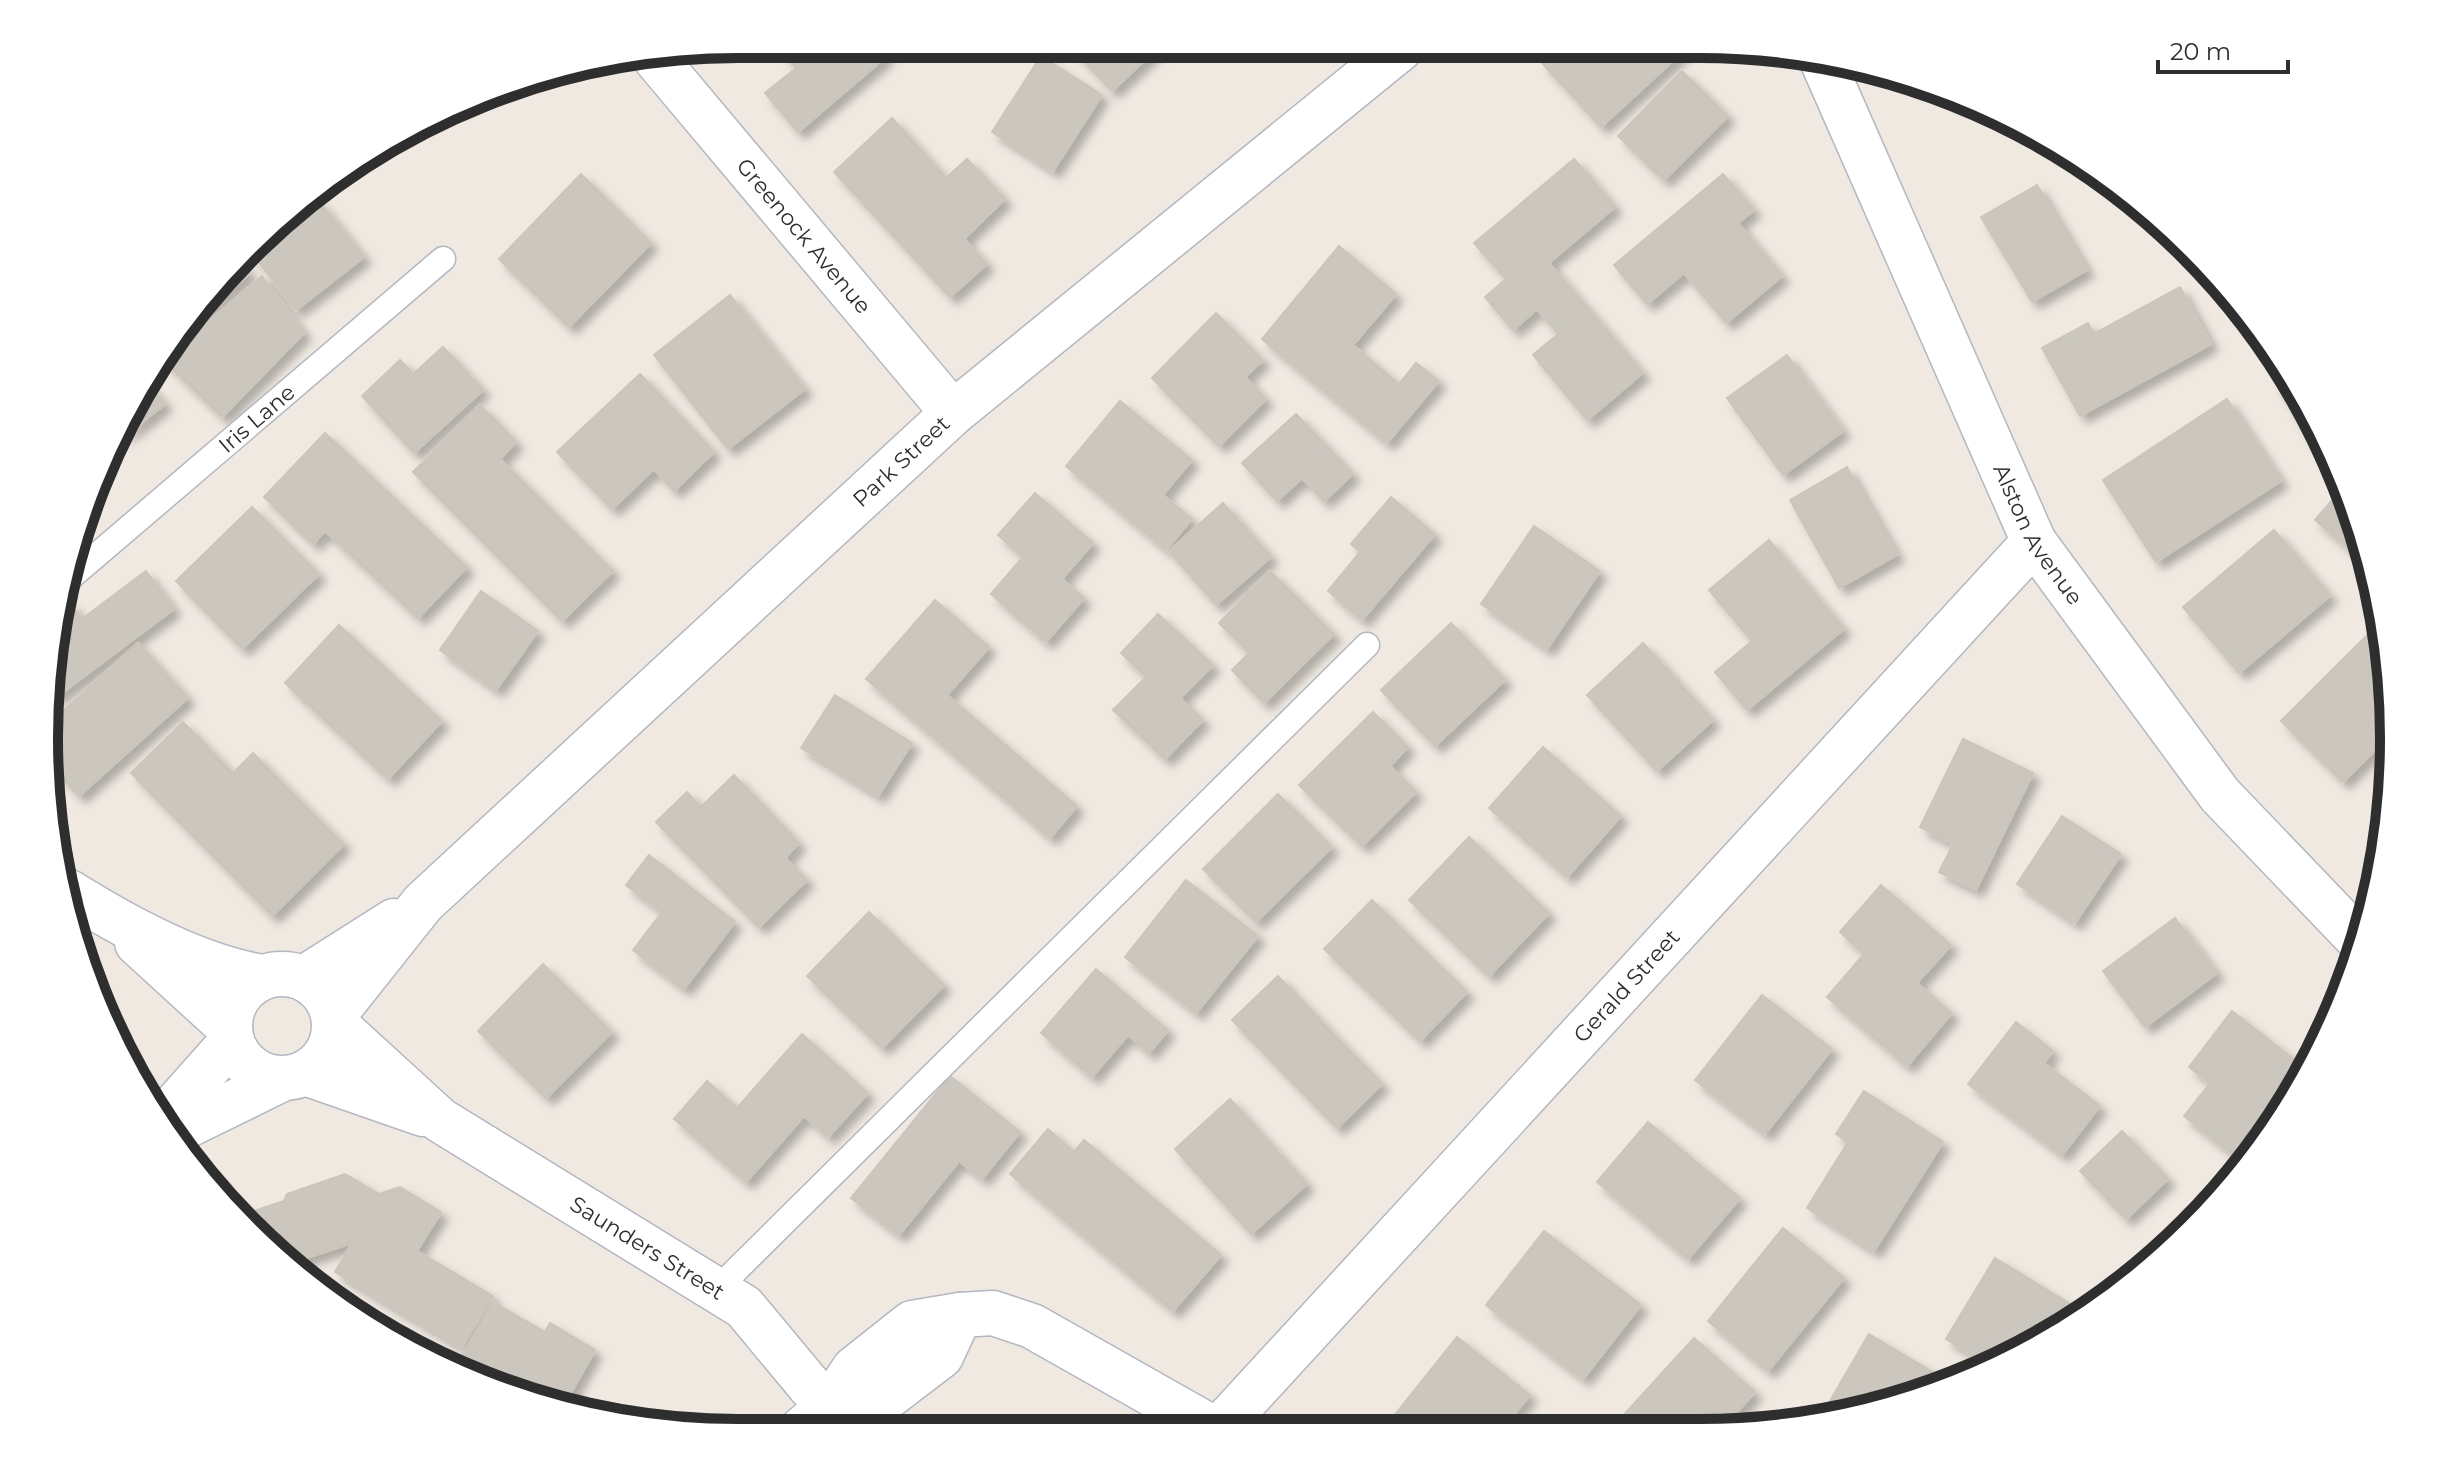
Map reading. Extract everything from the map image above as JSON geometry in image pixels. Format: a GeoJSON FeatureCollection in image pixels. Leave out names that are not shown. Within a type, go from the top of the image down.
{"type":"FeatureCollection","features":[{"type":"Feature","properties":{"kind":"street","name":"Park Street"},"geometry":{"type":"LineString","coordinates":[[334,1020],[423,903],[953,413],[1389,58]]}},
{"type":"Feature","properties":{"kind":"street","name":"Greenock Avenue"},"geometry":{"type":"LineString","coordinates":[[666,62],[953,413]]}},
{"type":"Feature","properties":{"kind":"street","name":"Alston Avenue"},"geometry":{"type":"LineString","coordinates":[[1826,70],[2034,542],[2220,795],[2352,932]]}},
{"type":"Feature","properties":{"kind":"street","name":"Gerald Street"},"geometry":{"type":"LineString","coordinates":[[1226,1419],[2034,542]]}},
{"type":"Feature","properties":{"kind":"street"},"geometry":{"type":"LineString","coordinates":[[77,897],[106,915],[208,963],[240,973],[283,978],[317,988],[328,1000],[334,1020],[332,1044],[315,1067],[181,1129]]}},
{"type":"Feature","properties":{"kind":"street","name":"Park Street"},"geometry":{"type":"LineString","coordinates":[[283,978],[423,903]]}},
{"type":"Feature","properties":{"kind":"street"},"geometry":{"type":"LineString","coordinates":[[106,915],[231,1035]]}},
{"type":"Feature","properties":{"kind":"street"},"geometry":{"type":"LineString","coordinates":[[283,978],[251,984],[237,999],[230,1018],[231,1035],[237,1053],[256,1072],[293,1076]]}},
{"type":"Feature","properties":{"kind":"street","name":"Saunders Street"},"geometry":{"type":"LineString","coordinates":[[334,1020],[440,1120],[744,1307],[816,1418],[854,1369],[912,1323],[993,1313],[1032,1326],[1199,1419]]}},
{"type":"Feature","properties":{"kind":"street"},"geometry":{"type":"LineString","coordinates":[[169,1111],[231,1035]]}},
{"type":"Feature","properties":{"kind":"street","name":"Saunders Street"},"geometry":{"type":"LineString","coordinates":[[293,1076],[440,1120]]}},
{"type":"Feature","properties":{"kind":"lane","name":"Iris Lane"},"geometry":{"type":"LineString","coordinates":[[79,570],[443,259]]}},
{"type":"Feature","properties":{"kind":"lane"},"geometry":{"type":"LineString","coordinates":[[716,1290],[1367,645]]}},
{"type":"Feature","properties":{"kind":"building"},"geometry":{"type":"Polygon","coordinates":[[[788,58],[885,58],[798,132],[765,93],[796,68],[788,58]]]}},
{"type":"Feature","properties":{"kind":"building"},"geometry":{"type":"Polygon","coordinates":[[[1040,58],[1102,95],[1053,171],[992,132],[1040,58]]]}},
{"type":"Feature","properties":{"kind":"building"},"geometry":{"type":"Polygon","coordinates":[[[1081,58],[1147,58],[1112,91],[1081,58]]]}},
{"type":"Feature","properties":{"kind":"building"},"geometry":{"type":"Polygon","coordinates":[[[1548,58],[1676,58],[1601,127],[1542,63],[1548,58]]]}},
{"type":"Feature","properties":{"kind":"building"},"geometry":{"type":"Polygon","coordinates":[[[1682,71],[1728,116],[1664,180],[1618,136],[1682,71]]]}},
{"type":"Feature","properties":{"kind":"building"},"geometry":{"type":"Polygon","coordinates":[[[892,118],[946,178],[967,159],[1005,199],[964,239],[987,264],[950,297],[834,172],[892,118]]]}},
{"type":"Feature","properties":{"kind":"building"},"geometry":{"type":"Polygon","coordinates":[[[1574,159],[1615,207],[1549,263],[1643,373],[1587,420],[1533,355],[1558,334],[1537,309],[1513,330],[1485,297],[1506,279],[1474,243],[1574,159]]]}},
{"type":"Feature","properties":{"kind":"building"},"geometry":{"type":"Polygon","coordinates":[[[581,174],[651,243],[569,327],[499,259],[581,174]]]}},
{"type":"Feature","properties":{"kind":"building"},"geometry":{"type":"Polygon","coordinates":[[[1723,174],[1754,210],[1738,223],[1782,276],[1726,323],[1684,273],[1647,304],[1614,265],[1723,174]]]}},
{"type":"Feature","properties":{"kind":"building"},"geometry":{"type":"Polygon","coordinates":[[[2037,185],[2087,270],[2032,302],[1981,217],[2037,185]]]}},
{"type":"Feature","properties":{"kind":"building"},"geometry":{"type":"Polygon","coordinates":[[[320,202],[364,257],[296,310],[256,258],[320,202]]]}},
{"type":"Feature","properties":{"kind":"building"},"geometry":{"type":"Polygon","coordinates":[[[1339,246],[1396,294],[1353,345],[1399,384],[1416,363],[1439,381],[1387,443],[1262,339],[1339,246]]]}},
{"type":"Feature","properties":{"kind":"building"},"geometry":{"type":"Polygon","coordinates":[[[246,269],[250,273],[217,302],[246,269]]]}},
{"type":"Feature","properties":{"kind":"building"},"geometry":{"type":"Polygon","coordinates":[[[262,276],[304,333],[222,417],[169,366],[186,342],[262,276]]]}},
{"type":"Feature","properties":{"kind":"building"},"geometry":{"type":"Polygon","coordinates":[[[2180,287],[2211,344],[2080,416],[2042,348],[2088,323],[2094,334],[2180,287]]]}},
{"type":"Feature","properties":{"kind":"building"},"geometry":{"type":"Polygon","coordinates":[[[730,295],[805,389],[728,449],[654,355],[730,295]]]}},
{"type":"Feature","properties":{"kind":"building"},"geometry":{"type":"Polygon","coordinates":[[[1216,313],[1263,360],[1245,377],[1266,399],[1219,446],[1152,378],[1216,313]]]}},
{"type":"Feature","properties":{"kind":"building"},"geometry":{"type":"Polygon","coordinates":[[[443,347],[483,390],[414,453],[362,396],[400,360],[413,374],[443,347]]]}},
{"type":"Feature","properties":{"kind":"building"},"geometry":{"type":"Polygon","coordinates":[[[1787,355],[1843,431],[1783,475],[1727,398],[1787,355]]]}},
{"type":"Feature","properties":{"kind":"building"},"geometry":{"type":"Polygon","coordinates":[[[640,374],[714,452],[674,491],[654,469],[612,509],[557,452],[640,374]]]}},
{"type":"Feature","properties":{"kind":"building"},"geometry":{"type":"Polygon","coordinates":[[[2278,380],[2289,398],[2309,440],[2275,382],[2278,380]]]}},
{"type":"Feature","properties":{"kind":"building"},"geometry":{"type":"Polygon","coordinates":[[[154,390],[165,404],[132,430],[154,390]]]}},
{"type":"Feature","properties":{"kind":"building"},"geometry":{"type":"Polygon","coordinates":[[[2227,399],[2281,481],[2156,562],[2103,480],[2227,399]]]}},
{"type":"Feature","properties":{"kind":"building"},"geometry":{"type":"Polygon","coordinates":[[[1120,401],[1192,460],[1163,495],[1192,519],[1166,550],[1066,466],[1120,401]]]}},
{"type":"Feature","properties":{"kind":"building"},"geometry":{"type":"Polygon","coordinates":[[[480,405],[516,442],[500,459],[613,571],[562,621],[413,472],[480,405]]]}},
{"type":"Feature","properties":{"kind":"building"},"geometry":{"type":"Polygon","coordinates":[[[1296,414],[1353,474],[1324,501],[1302,478],[1277,501],[1242,463],[1296,414]]]}},
{"type":"Feature","properties":{"kind":"building"},"geometry":{"type":"Polygon","coordinates":[[[325,433],[467,567],[418,618],[325,531],[313,544],[264,497],[325,433]]]}},
{"type":"Feature","properties":{"kind":"building"},"geometry":{"type":"Polygon","coordinates":[[[1847,467],[1897,555],[1839,588],[1790,500],[1847,467]]]}},
{"type":"Feature","properties":{"kind":"building"},"geometry":{"type":"Polygon","coordinates":[[[1035,493],[1093,543],[1062,579],[1084,598],[1046,642],[991,594],[1023,557],[998,535],[1035,493]]]}},
{"type":"Feature","properties":{"kind":"building"},"geometry":{"type":"Polygon","coordinates":[[[2335,496],[2354,554],[2315,520],[2335,496]]]}},
{"type":"Feature","properties":{"kind":"building"},"geometry":{"type":"Polygon","coordinates":[[[1391,497],[1435,534],[1362,620],[1328,591],[1360,552],[1351,544],[1391,497]]]}},
{"type":"Feature","properties":{"kind":"building"},"geometry":{"type":"Polygon","coordinates":[[[1223,503],[1271,557],[1216,605],[1169,551],[1223,503]]]}},
{"type":"Feature","properties":{"kind":"building"},"geometry":{"type":"Polygon","coordinates":[[[252,507],[319,574],[242,649],[176,581],[252,507]]]}},
{"type":"Feature","properties":{"kind":"building"},"geometry":{"type":"Polygon","coordinates":[[[1534,526],[1600,571],[1547,649],[1481,604],[1534,526]]]}},
{"type":"Feature","properties":{"kind":"building"},"geometry":{"type":"Polygon","coordinates":[[[2274,530],[2330,596],[2239,673],[2183,607],[2274,530]]]}},
{"type":"Feature","properties":{"kind":"building"},"geometry":{"type":"Polygon","coordinates":[[[1769,540],[1844,629],[1747,710],[1715,672],[1752,641],[1709,590],[1769,540]]]}},
{"type":"Feature","properties":{"kind":"building"},"geometry":{"type":"Polygon","coordinates":[[[146,571],[174,609],[59,695],[71,605],[82,619],[146,571]]]}},
{"type":"Feature","properties":{"kind":"building"},"geometry":{"type":"Polygon","coordinates":[[[1270,571],[1334,634],[1264,703],[1232,670],[1249,653],[1219,623],[1270,571]]]}},
{"type":"Feature","properties":{"kind":"building"},"geometry":{"type":"Polygon","coordinates":[[[481,591],[538,631],[496,690],[440,650],[481,591]]]}},
{"type":"Feature","properties":{"kind":"building"},"geometry":{"type":"Polygon","coordinates":[[[935,600],[989,647],[947,695],[1077,806],[1050,838],[866,679],[935,600]]]}},
{"type":"Feature","properties":{"kind":"building"},"geometry":{"type":"Polygon","coordinates":[[[1158,614],[1213,665],[1180,698],[1203,720],[1165,759],[1113,710],[1146,677],[1121,653],[1158,614]]]}},
{"type":"Feature","properties":{"kind":"building"},"geometry":{"type":"Polygon","coordinates":[[[1451,623],[1505,680],[1435,746],[1381,690],[1451,623]]]}},
{"type":"Feature","properties":{"kind":"building"},"geometry":{"type":"Polygon","coordinates":[[[339,625],[442,721],[388,779],[285,683],[339,625]]]}},
{"type":"Feature","properties":{"kind":"building"},"geometry":{"type":"Polygon","coordinates":[[[2371,631],[2379,694],[2380,745],[2343,782],[2281,721],[2371,631]]]}},
{"type":"Feature","properties":{"kind":"building"},"geometry":{"type":"Polygon","coordinates":[[[138,643],[188,698],[79,796],[59,774],[59,715],[138,643]]]}},
{"type":"Feature","properties":{"kind":"building"},"geometry":{"type":"Polygon","coordinates":[[[1643,643],[1713,720],[1657,771],[1587,695],[1643,643]]]}},
{"type":"Feature","properties":{"kind":"building"},"geometry":{"type":"Polygon","coordinates":[[[835,695],[912,743],[878,796],[801,748],[835,695]]]}},
{"type":"Feature","properties":{"kind":"building"},"geometry":{"type":"Polygon","coordinates":[[[1373,712],[1408,747],[1390,766],[1416,792],[1362,846],[1299,785],[1373,712]]]}},
{"type":"Feature","properties":{"kind":"building"},"geometry":{"type":"Polygon","coordinates":[[[183,722],[233,773],[253,753],[344,844],[272,916],[131,773],[183,722]]]}},
{"type":"Feature","properties":{"kind":"building"},"geometry":{"type":"Polygon","coordinates":[[[1963,739],[2033,773],[1976,890],[1939,872],[1953,844],[1920,827],[1963,739]]]}},
{"type":"Feature","properties":{"kind":"building"},"geometry":{"type":"Polygon","coordinates":[[[1543,747],[1621,816],[1567,877],[1489,808],[1543,747]]]}},
{"type":"Feature","properties":{"kind":"building"},"geometry":{"type":"Polygon","coordinates":[[[734,775],[799,843],[785,858],[807,880],[759,927],[656,822],[687,792],[701,807],[734,775]]]}},
{"type":"Feature","properties":{"kind":"building"},"geometry":{"type":"Polygon","coordinates":[[[1278,794],[1332,847],[1256,922],[1203,869],[1278,794]]]}},
{"type":"Feature","properties":{"kind":"building"},"geometry":{"type":"Polygon","coordinates":[[[2062,816],[2121,854],[2075,923],[2017,884],[2062,816]]]}},
{"type":"Feature","properties":{"kind":"building"},"geometry":{"type":"Polygon","coordinates":[[[1469,837],[1549,913],[1489,976],[1409,900],[1469,837]]]}},
{"type":"Feature","properties":{"kind":"building"},"geometry":{"type":"Polygon","coordinates":[[[649,855],[735,922],[684,989],[633,950],[662,912],[626,885],[649,855]]]}},
{"type":"Feature","properties":{"kind":"building"},"geometry":{"type":"Polygon","coordinates":[[[1186,880],[1258,936],[1196,1013],[1125,957],[1186,880]]]}},
{"type":"Feature","properties":{"kind":"building"},"geometry":{"type":"Polygon","coordinates":[[[1881,885],[1951,945],[1917,983],[1952,1013],[1907,1066],[1827,997],[1864,954],[1840,932],[1881,885]]]}},
{"type":"Feature","properties":{"kind":"building"},"geometry":{"type":"Polygon","coordinates":[[[1372,900],[1467,992],[1420,1041],[1324,949],[1372,900]]]}},
{"type":"Feature","properties":{"kind":"building"},"geometry":{"type":"Polygon","coordinates":[[[869,912],[944,985],[882,1048],[807,976],[869,912]]]}},
{"type":"Feature","properties":{"kind":"building"},"geometry":{"type":"Polygon","coordinates":[[[2175,918],[2217,973],[2145,1027],[2103,971],[2175,918]]]}},
{"type":"Feature","properties":{"kind":"building"},"geometry":{"type":"Polygon","coordinates":[[[543,964],[612,1032],[546,1098],[478,1031],[543,964]]]}},
{"type":"Feature","properties":{"kind":"building"},"geometry":{"type":"Polygon","coordinates":[[[1096,969],[1168,1030],[1149,1053],[1128,1035],[1092,1077],[1041,1033],[1096,969]]]}},
{"type":"Feature","properties":{"kind":"building"},"geometry":{"type":"Polygon","coordinates":[[[1278,976],[1382,1084],[1337,1128],[1232,1020],[1278,976]]]}},
{"type":"Feature","properties":{"kind":"building"},"geometry":{"type":"Polygon","coordinates":[[[1762,995],[1832,1049],[1765,1134],[1695,1080],[1762,995]]]}},
{"type":"Feature","properties":{"kind":"building"},"geometry":{"type":"Polygon","coordinates":[[[2232,1011],[2298,1062],[2265,1117],[2236,1157],[2184,1116],[2210,1083],[2189,1067],[2232,1011]]]}},
{"type":"Feature","properties":{"kind":"building"},"geometry":{"type":"Polygon","coordinates":[[[2016,1022],[2053,1051],[2044,1063],[2100,1106],[2062,1155],[1968,1084],[2016,1022]]]}},
{"type":"Feature","properties":{"kind":"building"},"geometry":{"type":"Polygon","coordinates":[[[802,1034],[868,1093],[828,1137],[804,1116],[746,1182],[674,1119],[707,1081],[737,1108],[802,1034]]]}},
{"type":"Feature","properties":{"kind":"building"},"geometry":{"type":"Polygon","coordinates":[[[950,1076],[1020,1132],[982,1179],[959,1161],[899,1235],[851,1198],[950,1076]]]}},
{"type":"Feature","properties":{"kind":"building"},"geometry":{"type":"Polygon","coordinates":[[[1864,1091],[1943,1142],[1874,1251],[1807,1208],[1848,1142],[1836,1134],[1864,1091]]]}},
{"type":"Feature","properties":{"kind":"building"},"geometry":{"type":"Polygon","coordinates":[[[1230,1099],[1307,1184],[1251,1234],[1175,1149],[1230,1099]]]}},
{"type":"Feature","properties":{"kind":"building"},"geometry":{"type":"Polygon","coordinates":[[[1648,1122],[1740,1198],[1688,1259],[1597,1182],[1648,1122]]]}},
{"type":"Feature","properties":{"kind":"building"},"geometry":{"type":"Polygon","coordinates":[[[1048,1129],[1074,1152],[1084,1140],[1221,1255],[1173,1311],[1010,1174],[1048,1129]]]}},
{"type":"Feature","properties":{"kind":"building"},"geometry":{"type":"Polygon","coordinates":[[[2122,1131],[2168,1179],[2126,1219],[2080,1171],[2122,1131]]]}},
{"type":"Feature","properties":{"kind":"building"},"geometry":{"type":"Polygon","coordinates":[[[345,1174],[379,1194],[400,1187],[441,1212],[417,1251],[493,1296],[462,1348],[335,1272],[352,1243],[302,1260],[250,1212],[284,1201],[287,1194],[345,1174]]]}},
{"type":"Feature","properties":{"kind":"building"},"geometry":{"type":"Polygon","coordinates":[[[1783,1228],[1844,1278],[1768,1371],[1708,1321],[1783,1228]]]}},
{"type":"Feature","properties":{"kind":"building"},"geometry":{"type":"Polygon","coordinates":[[[1544,1231],[1641,1305],[1583,1379],[1486,1305],[1544,1231]]]}},
{"type":"Feature","properties":{"kind":"building"},"geometry":{"type":"Polygon","coordinates":[[[1995,1258],[2072,1305],[2040,1328],[1978,1359],[1946,1339],[1995,1258]]]}},
{"type":"Feature","properties":{"kind":"building"},"geometry":{"type":"Polygon","coordinates":[[[493,1302],[545,1332],[550,1323],[595,1350],[568,1397],[485,1370],[462,1356],[493,1302]]]}},
{"type":"Feature","properties":{"kind":"building"},"geometry":{"type":"Polygon","coordinates":[[[1869,1334],[1938,1375],[1876,1396],[1837,1405],[1830,1401],[1869,1334]]]}},
{"type":"Feature","properties":{"kind":"building"},"geometry":{"type":"Polygon","coordinates":[[[1457,1337],[1530,1395],[1511,1419],[1391,1419],[1457,1337]]]}},
{"type":"Feature","properties":{"kind":"building"},"geometry":{"type":"Polygon","coordinates":[[[1694,1338],[1755,1392],[1731,1418],[1620,1419],[1694,1338]]]}}]}
